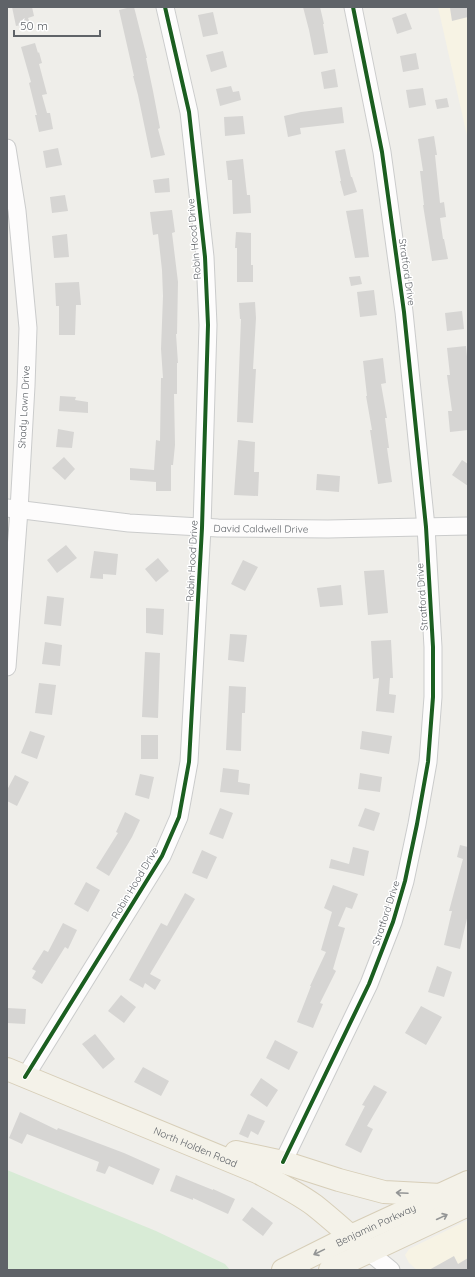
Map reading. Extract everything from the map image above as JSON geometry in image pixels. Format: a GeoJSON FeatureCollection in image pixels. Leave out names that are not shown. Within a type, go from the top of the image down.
{"type":"FeatureCollection","features":[{"type":"Feature","properties":{"kind":"main road","name":"North Holden Road"},"geometry":{"type":"LineString","coordinates":[[16,1073],[257,1172],[313,1204],[369,1252]]}},
{"type":"Feature","properties":{"kind":"main road"},"geometry":{"type":"LineString","coordinates":[[215,1154],[239,1152],[283,1162],[339,1180],[384,1192],[441,1195]]}},
{"type":"Feature","properties":{"kind":"main road","name":"Benjamin Parkway"},"geometry":{"type":"LineString","coordinates":[[283,1270],[351,1236],[468,1182]]}},
{"type":"Feature","properties":{"kind":"main road"},"geometry":{"type":"LineString","coordinates":[[330,1270],[468,1205]]}},
{"type":"Feature","properties":{"kind":"street","name":"Robin Hood Drive"},"geometry":{"type":"LineString","coordinates":[[16,1073],[162,856],[179,817],[189,762],[202,528],[208,325],[206,257],[189,112],[165,7]]}},
{"type":"Feature","properties":{"kind":"street","name":"Stratford Drive"},"geometry":{"type":"LineString","coordinates":[[283,1162],[369,984],[393,922],[405,881],[417,824],[428,762],[433,697],[433,647],[426,527],[404,312],[384,167],[353,7]]}},
{"type":"Feature","properties":{"kind":"street","name":"Shady Lawn Drive"},"geometry":{"type":"LineString","coordinates":[[7,148],[17,211],[28,328],[26,386],[13,509],[7,668]]}},
{"type":"Feature","properties":{"kind":"street","name":"David Caldwell Drive"},"geometry":{"type":"LineString","coordinates":[[13,509],[129,523],[202,528],[276,530],[468,526]]}},
{"type":"Feature","properties":{"kind":"street"},"geometry":{"type":"LineString","coordinates":[[369,1252],[391,1270]]}},
{"type":"Feature","properties":{"kind":"shaded area"},"geometry":{"type":"Polygon","coordinates":[[[438,7],[468,7],[468,139],[465,127],[438,7]]]}},
{"type":"Feature","properties":{"kind":"shaded area"},"geometry":{"type":"Polygon","coordinates":[[[468,1220],[468,1270],[417,1270],[409,1263],[405,1255],[409,1249],[468,1220]]]}},
{"type":"Feature","properties":{"kind":"green space"},"geometry":{"type":"Polygon","coordinates":[[[7,1170],[156,1231],[225,1264],[230,1270],[7,1270],[7,1170]]]}},
{"type":"Feature","properties":{"kind":"building"},"geometry":{"type":"Polygon","coordinates":[[[12,7],[32,7],[34,16],[28,18],[30,23],[16,26],[12,7]]]}},
{"type":"Feature","properties":{"kind":"building"},"geometry":{"type":"Polygon","coordinates":[[[134,7],[147,58],[160,128],[158,129],[165,155],[151,158],[119,10],[134,7]]]}},
{"type":"Feature","properties":{"kind":"building"},"geometry":{"type":"Polygon","coordinates":[[[303,7],[320,7],[328,53],[314,55],[303,7]]]}},
{"type":"Feature","properties":{"kind":"building"},"geometry":{"type":"Polygon","coordinates":[[[468,7],[468,17],[452,21],[450,8],[468,7]]]}},
{"type":"Feature","properties":{"kind":"building"},"geometry":{"type":"Polygon","coordinates":[[[213,12],[218,34],[203,37],[198,15],[213,12]]]}},
{"type":"Feature","properties":{"kind":"building"},"geometry":{"type":"Polygon","coordinates":[[[406,13],[412,29],[397,34],[392,18],[406,13]]]}},
{"type":"Feature","properties":{"kind":"building"},"geometry":{"type":"Polygon","coordinates":[[[35,43],[42,63],[39,64],[47,94],[42,95],[47,113],[50,113],[53,129],[39,132],[35,115],[37,115],[29,83],[31,82],[21,47],[35,43]]]}},
{"type":"Feature","properties":{"kind":"building"},"geometry":{"type":"Polygon","coordinates":[[[223,51],[227,67],[211,72],[206,55],[223,51]]]}},
{"type":"Feature","properties":{"kind":"building"},"geometry":{"type":"Polygon","coordinates":[[[416,53],[419,69],[403,72],[400,56],[416,53]]]}},
{"type":"Feature","properties":{"kind":"building"},"geometry":{"type":"Polygon","coordinates":[[[335,69],[338,87],[324,89],[321,72],[335,69]]]}},
{"type":"Feature","properties":{"kind":"building"},"geometry":{"type":"Polygon","coordinates":[[[231,86],[233,92],[239,91],[241,100],[220,106],[216,89],[231,86]]]}},
{"type":"Feature","properties":{"kind":"building"},"geometry":{"type":"Polygon","coordinates":[[[423,88],[426,105],[409,108],[406,90],[423,88]]]}},
{"type":"Feature","properties":{"kind":"building"},"geometry":{"type":"Polygon","coordinates":[[[447,98],[449,107],[437,109],[435,100],[447,98]]]}},
{"type":"Feature","properties":{"kind":"building"},"geometry":{"type":"Polygon","coordinates":[[[342,107],[344,123],[300,128],[301,134],[288,137],[284,116],[301,112],[342,107]]]}},
{"type":"Feature","properties":{"kind":"building"},"geometry":{"type":"Polygon","coordinates":[[[243,116],[245,134],[225,136],[224,117],[243,116]]]}},
{"type":"Feature","properties":{"kind":"building"},"geometry":{"type":"Polygon","coordinates":[[[434,136],[437,155],[435,155],[440,203],[444,202],[446,217],[440,218],[448,259],[432,261],[423,205],[420,171],[423,171],[418,139],[434,136]]]}},
{"type":"Feature","properties":{"kind":"building"},"geometry":{"type":"Polygon","coordinates":[[[58,148],[62,165],[46,168],[43,151],[58,148]]]}},
{"type":"Feature","properties":{"kind":"building"},"geometry":{"type":"Polygon","coordinates":[[[345,149],[351,177],[357,192],[344,196],[335,151],[345,149]]]}},
{"type":"Feature","properties":{"kind":"building"},"geometry":{"type":"Polygon","coordinates":[[[243,159],[247,195],[250,195],[251,213],[233,214],[232,180],[228,180],[226,161],[243,159]]]}},
{"type":"Feature","properties":{"kind":"building"},"geometry":{"type":"Polygon","coordinates":[[[169,178],[170,192],[155,193],[153,180],[169,178]]]}},
{"type":"Feature","properties":{"kind":"building"},"geometry":{"type":"Polygon","coordinates":[[[65,195],[68,211],[52,213],[50,197],[65,195]]]}},
{"type":"Feature","properties":{"kind":"building"},"geometry":{"type":"Polygon","coordinates":[[[363,209],[369,257],[355,258],[346,211],[363,209]]]}},
{"type":"Feature","properties":{"kind":"building"},"geometry":{"type":"Polygon","coordinates":[[[172,210],[175,232],[172,233],[178,282],[176,334],[178,363],[177,394],[174,394],[175,445],[173,465],[171,465],[171,491],[156,491],[156,482],[130,480],[130,468],[154,470],[156,440],[160,441],[161,378],[163,378],[161,349],[163,296],[162,270],[158,234],[153,235],[150,212],[172,210]]]}},
{"type":"Feature","properties":{"kind":"building"},"geometry":{"type":"Polygon","coordinates":[[[236,232],[251,233],[251,265],[253,265],[253,282],[237,282],[237,248],[235,248],[236,232]]]}},
{"type":"Feature","properties":{"kind":"building"},"geometry":{"type":"Polygon","coordinates":[[[67,234],[69,257],[54,258],[52,236],[67,234]]]}},
{"type":"Feature","properties":{"kind":"building"},"geometry":{"type":"Polygon","coordinates":[[[360,276],[362,284],[351,286],[349,277],[360,276]]]}},
{"type":"Feature","properties":{"kind":"building"},"geometry":{"type":"Polygon","coordinates":[[[79,282],[81,305],[76,305],[75,335],[59,335],[59,306],[56,306],[55,283],[79,282]]]}},
{"type":"Feature","properties":{"kind":"building"},"geometry":{"type":"Polygon","coordinates":[[[374,290],[377,315],[360,317],[357,292],[374,290]]]}},
{"type":"Feature","properties":{"kind":"building"},"geometry":{"type":"Polygon","coordinates":[[[255,302],[256,318],[253,369],[256,369],[253,423],[237,422],[241,319],[239,303],[255,302]]]}},
{"type":"Feature","properties":{"kind":"building"},"geometry":{"type":"Polygon","coordinates":[[[462,311],[464,329],[447,331],[445,313],[462,311]]]}},
{"type":"Feature","properties":{"kind":"building"},"geometry":{"type":"Polygon","coordinates":[[[466,346],[468,367],[468,430],[450,432],[448,411],[452,411],[447,375],[450,375],[447,348],[466,346]]]}},
{"type":"Feature","properties":{"kind":"building"},"geometry":{"type":"Polygon","coordinates":[[[383,358],[386,383],[381,384],[387,418],[385,418],[389,448],[387,448],[392,482],[378,484],[370,430],[372,430],[366,396],[363,361],[383,358]]]}},
{"type":"Feature","properties":{"kind":"building"},"geometry":{"type":"Polygon","coordinates":[[[60,396],[76,397],[75,400],[88,402],[88,413],[59,411],[60,396]]]}},
{"type":"Feature","properties":{"kind":"building"},"geometry":{"type":"Polygon","coordinates":[[[58,429],[74,432],[72,448],[56,447],[58,429]]]}},
{"type":"Feature","properties":{"kind":"building"},"geometry":{"type":"Polygon","coordinates":[[[238,440],[255,442],[254,472],[259,472],[258,496],[234,495],[238,440]]]}},
{"type":"Feature","properties":{"kind":"building"},"geometry":{"type":"Polygon","coordinates":[[[64,457],[75,469],[65,480],[52,468],[64,457]]]}},
{"type":"Feature","properties":{"kind":"building"},"geometry":{"type":"Polygon","coordinates":[[[462,460],[468,464],[468,486],[452,475],[462,460]]]}},
{"type":"Feature","properties":{"kind":"building"},"geometry":{"type":"Polygon","coordinates":[[[317,474],[340,476],[339,492],[316,490],[317,474]]]}},
{"type":"Feature","properties":{"kind":"building"},"geometry":{"type":"Polygon","coordinates":[[[66,545],[77,558],[57,573],[47,560],[66,545]]]}},
{"type":"Feature","properties":{"kind":"building"},"geometry":{"type":"Polygon","coordinates":[[[94,551],[118,554],[116,575],[103,574],[103,579],[90,578],[94,551]]]}},
{"type":"Feature","properties":{"kind":"building"},"geometry":{"type":"Polygon","coordinates":[[[158,558],[169,571],[156,582],[145,569],[158,558]]]}},
{"type":"Feature","properties":{"kind":"building"},"geometry":{"type":"Polygon","coordinates":[[[243,560],[258,567],[245,591],[231,584],[243,560]]]}},
{"type":"Feature","properties":{"kind":"building"},"geometry":{"type":"Polygon","coordinates":[[[384,570],[388,613],[368,615],[364,571],[384,570]]]}},
{"type":"Feature","properties":{"kind":"building"},"geometry":{"type":"Polygon","coordinates":[[[341,585],[343,605],[320,607],[317,588],[341,585]]]}},
{"type":"Feature","properties":{"kind":"building"},"geometry":{"type":"Polygon","coordinates":[[[47,596],[64,598],[61,626],[44,624],[47,596]]]}},
{"type":"Feature","properties":{"kind":"building"},"geometry":{"type":"Polygon","coordinates":[[[146,608],[164,609],[163,635],[146,633],[146,608]]]}},
{"type":"Feature","properties":{"kind":"building"},"geometry":{"type":"Polygon","coordinates":[[[230,634],[247,635],[244,662],[228,660],[230,634]]]}},
{"type":"Feature","properties":{"kind":"building"},"geometry":{"type":"Polygon","coordinates":[[[391,640],[393,678],[390,678],[389,694],[396,695],[394,713],[376,711],[379,678],[373,679],[371,641],[391,640]]]}},
{"type":"Feature","properties":{"kind":"building"},"geometry":{"type":"Polygon","coordinates":[[[45,642],[62,645],[60,666],[42,664],[45,642]]]}},
{"type":"Feature","properties":{"kind":"building"},"geometry":{"type":"Polygon","coordinates":[[[145,652],[160,653],[158,718],[142,717],[145,652]]]}},
{"type":"Feature","properties":{"kind":"building"},"geometry":{"type":"Polygon","coordinates":[[[39,683],[56,685],[52,715],[35,713],[39,683]]]}},
{"type":"Feature","properties":{"kind":"building"},"geometry":{"type":"Polygon","coordinates":[[[229,686],[246,687],[245,713],[242,713],[241,751],[226,750],[229,686]]]}},
{"type":"Feature","properties":{"kind":"building"},"geometry":{"type":"Polygon","coordinates":[[[30,731],[45,736],[37,759],[21,753],[30,731]]]}},
{"type":"Feature","properties":{"kind":"building"},"geometry":{"type":"Polygon","coordinates":[[[362,731],[392,736],[389,754],[360,749],[362,731]]]}},
{"type":"Feature","properties":{"kind":"building"},"geometry":{"type":"Polygon","coordinates":[[[141,735],[158,735],[158,759],[141,759],[141,735]]]}},
{"type":"Feature","properties":{"kind":"building"},"geometry":{"type":"Polygon","coordinates":[[[223,768],[239,770],[238,782],[250,784],[249,795],[220,792],[223,768]]]}},
{"type":"Feature","properties":{"kind":"building"},"geometry":{"type":"Polygon","coordinates":[[[360,773],[382,777],[380,792],[358,789],[360,773]]]}},
{"type":"Feature","properties":{"kind":"building"},"geometry":{"type":"Polygon","coordinates":[[[140,774],[154,777],[149,799],[135,795],[140,774]]]}},
{"type":"Feature","properties":{"kind":"building"},"geometry":{"type":"Polygon","coordinates":[[[15,775],[29,782],[17,806],[7,801],[7,790],[15,775]]]}},
{"type":"Feature","properties":{"kind":"building"},"geometry":{"type":"Polygon","coordinates":[[[220,808],[233,813],[223,839],[209,834],[220,808]]]}},
{"type":"Feature","properties":{"kind":"building"},"geometry":{"type":"Polygon","coordinates":[[[365,808],[380,813],[374,831],[358,826],[365,808]]]}},
{"type":"Feature","properties":{"kind":"building"},"geometry":{"type":"Polygon","coordinates":[[[125,812],[140,820],[132,837],[109,876],[96,868],[118,833],[116,832],[125,812]]]}},
{"type":"Feature","properties":{"kind":"building"},"geometry":{"type":"Polygon","coordinates":[[[460,845],[468,847],[468,914],[460,949],[444,945],[452,911],[449,911],[463,859],[457,857],[460,845]]]}},
{"type":"Feature","properties":{"kind":"building"},"geometry":{"type":"Polygon","coordinates":[[[353,847],[369,851],[364,876],[329,868],[331,859],[349,864],[353,847]]]}},
{"type":"Feature","properties":{"kind":"building"},"geometry":{"type":"Polygon","coordinates":[[[202,850],[217,857],[207,879],[192,873],[202,850]]]}},
{"type":"Feature","properties":{"kind":"building"},"geometry":{"type":"Polygon","coordinates":[[[86,882],[100,890],[88,912],[74,904],[86,882]]]}},
{"type":"Feature","properties":{"kind":"building"},"geometry":{"type":"Polygon","coordinates":[[[333,885],[358,894],[352,909],[346,907],[338,926],[345,928],[333,969],[336,971],[320,1003],[323,1004],[313,1028],[297,1022],[310,986],[326,952],[321,950],[332,912],[324,908],[333,885]]]}},
{"type":"Feature","properties":{"kind":"building"},"geometry":{"type":"Polygon","coordinates":[[[185,893],[195,899],[150,974],[161,980],[155,990],[145,983],[143,988],[129,980],[161,923],[167,926],[185,893]]]}},
{"type":"Feature","properties":{"kind":"building"},"geometry":{"type":"Polygon","coordinates":[[[63,923],[77,930],[68,949],[65,947],[42,984],[32,978],[36,971],[32,969],[44,950],[48,952],[63,923]]]}},
{"type":"Feature","properties":{"kind":"building"},"geometry":{"type":"Polygon","coordinates":[[[437,966],[452,972],[444,997],[428,992],[437,966]]]}},
{"type":"Feature","properties":{"kind":"building"},"geometry":{"type":"Polygon","coordinates":[[[121,995],[136,1007],[124,1023],[108,1011],[121,995]]]}},
{"type":"Feature","properties":{"kind":"building"},"geometry":{"type":"Polygon","coordinates":[[[421,1006],[442,1017],[426,1045],[405,1033],[421,1006]]]}},
{"type":"Feature","properties":{"kind":"building"},"geometry":{"type":"Polygon","coordinates":[[[7,1008],[26,1009],[25,1024],[7,1023],[7,1008]]]}},
{"type":"Feature","properties":{"kind":"building"},"geometry":{"type":"Polygon","coordinates":[[[95,1034],[115,1059],[103,1069],[82,1044],[95,1034]]]}},
{"type":"Feature","properties":{"kind":"building"},"geometry":{"type":"Polygon","coordinates":[[[275,1040],[298,1052],[289,1070],[266,1058],[275,1040]]]}},
{"type":"Feature","properties":{"kind":"building"},"geometry":{"type":"Polygon","coordinates":[[[143,1067],[169,1081],[161,1096],[134,1082],[143,1067]]]}},
{"type":"Feature","properties":{"kind":"building"},"geometry":{"type":"Polygon","coordinates":[[[261,1078],[278,1090],[267,1107],[250,1095],[261,1078]]]}},
{"type":"Feature","properties":{"kind":"building"},"geometry":{"type":"Polygon","coordinates":[[[374,1085],[387,1092],[367,1126],[373,1129],[361,1153],[345,1145],[365,1106],[362,1105],[374,1085]]]}},
{"type":"Feature","properties":{"kind":"building"},"geometry":{"type":"Polygon","coordinates":[[[20,1112],[57,1130],[58,1128],[124,1153],[160,1169],[153,1185],[109,1166],[105,1174],[96,1171],[99,1162],[27,1134],[22,1144],[9,1138],[20,1112]]]}},
{"type":"Feature","properties":{"kind":"building"},"geometry":{"type":"Polygon","coordinates":[[[248,1114],[265,1121],[258,1135],[251,1131],[248,1138],[239,1134],[248,1114]]]}},
{"type":"Feature","properties":{"kind":"building"},"geometry":{"type":"Polygon","coordinates":[[[176,1175],[235,1199],[228,1214],[193,1198],[193,1200],[170,1191],[176,1175]]]}},
{"type":"Feature","properties":{"kind":"building"},"geometry":{"type":"Polygon","coordinates":[[[252,1207],[273,1223],[263,1236],[242,1220],[252,1207]]]}},
{"type":"Feature","properties":{"kind":"building"},"geometry":{"type":"Polygon","coordinates":[[[454,1256],[458,1264],[468,1258],[468,1270],[429,1270],[454,1256]]]}},
{"type":"Feature","properties":{"kind":"cycle path"},"geometry":{"type":"LineString","coordinates":[[25,1077],[162,856],[179,817],[189,762],[202,528],[208,325],[205,257],[189,112],[165,7]]}},
{"type":"Feature","properties":{"kind":"cycle path"},"geometry":{"type":"LineString","coordinates":[[283,1162],[369,984],[393,922],[405,881],[417,824],[428,762],[433,697],[433,647],[426,527],[404,312],[382,152],[353,7]]}}]}
